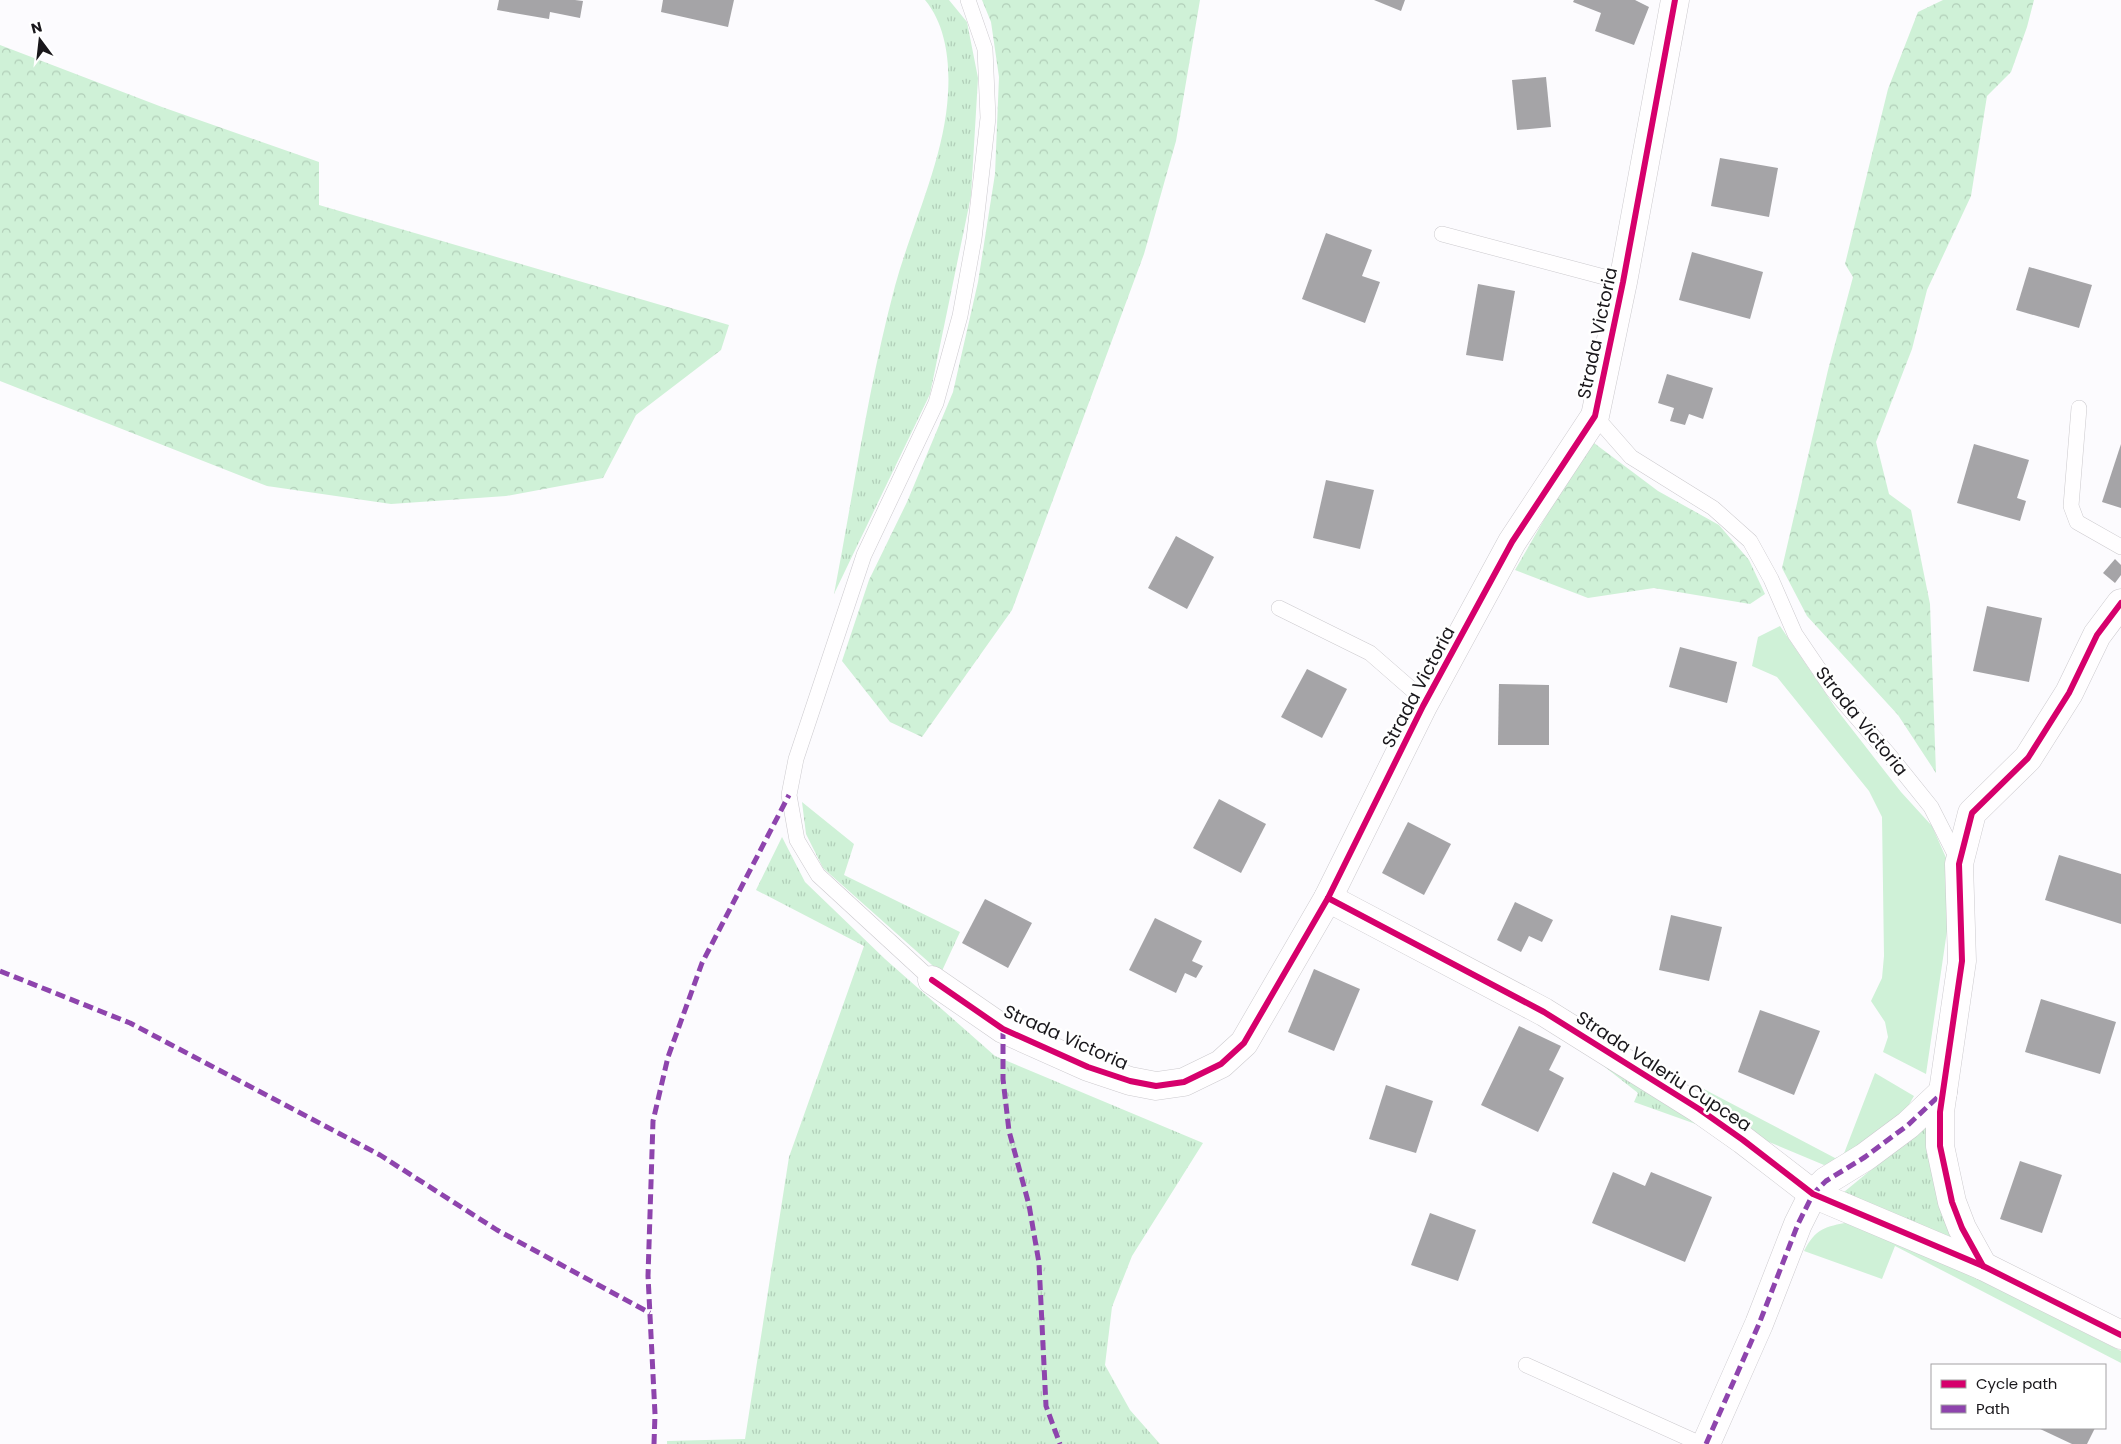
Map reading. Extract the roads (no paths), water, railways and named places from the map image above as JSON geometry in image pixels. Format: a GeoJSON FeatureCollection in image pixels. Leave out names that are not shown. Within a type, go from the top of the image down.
{"type":"FeatureCollection","features":[{"type":"Feature","properties":{"kind":"street","name":"Strada Victoria"},"geometry":{"type":"LineString","coordinates":[[932,980],[1003,1029],[1088,1067],[1130,1081],[1156,1086],[1184,1082],[1221,1064],[1244,1044],[1328,898],[1425,701],[1512,542],[1595,416],[1623,282],[1675,0]]}},
{"type":"Feature","properties":{"kind":"street"},"geometry":{"type":"LineString","coordinates":[[1983,1266],[1962,1228],[1946,1182],[1940,1146],[1940,1112],[1962,961],[1960,864],[1972,813],[2028,758],[2069,693],[2097,635],[2121,603]]}},
{"type":"Feature","properties":{"kind":"street","name":"Strada Valeriu Cupcea"},"geometry":{"type":"LineString","coordinates":[[1328,898],[1544,1012],[1699,1108],[1814,1194],[1983,1266],[2121,1335]]}},
{"type":"Feature","properties":{"kind":"street"},"geometry":{"type":"LineString","coordinates":[[1706,1444],[1759,1324],[1798,1224],[1814,1194],[1826,1181],[1864,1157],[1908,1125],[1943,1092]]}},
{"type":"Feature","properties":{"kind":"lane"},"geometry":{"type":"LineString","coordinates":[[932,980],[818,875],[797,840],[789,795],[796,759],[864,555],[936,403],[960,316],[974,239],[988,118],[985,49],[968,0]]}},
{"type":"Feature","properties":{"kind":"lane","name":"Strada Victoria"},"geometry":{"type":"LineString","coordinates":[[1442,234],[1623,282]]}},
{"type":"Feature","properties":{"kind":"lane"},"geometry":{"type":"LineString","coordinates":[[2079,408],[2070,506],[2077,522],[2121,547]]}},
{"type":"Feature","properties":{"kind":"lane","name":"Strada Victoria"},"geometry":{"type":"LineString","coordinates":[[1595,416],[1632,457],[1713,508],[1750,541],[1771,579],[1795,634],[1833,690],[1890,756],[1930,807],[1960,864]]}},
{"type":"Feature","properties":{"kind":"lane","name":"Strada Victoria"},"geometry":{"type":"LineString","coordinates":[[1279,608],[1370,653],[1425,701]]}},
{"type":"Feature","properties":{"kind":"lane"},"geometry":{"type":"LineString","coordinates":[[1526,1365],[1701,1444]]}}]}
